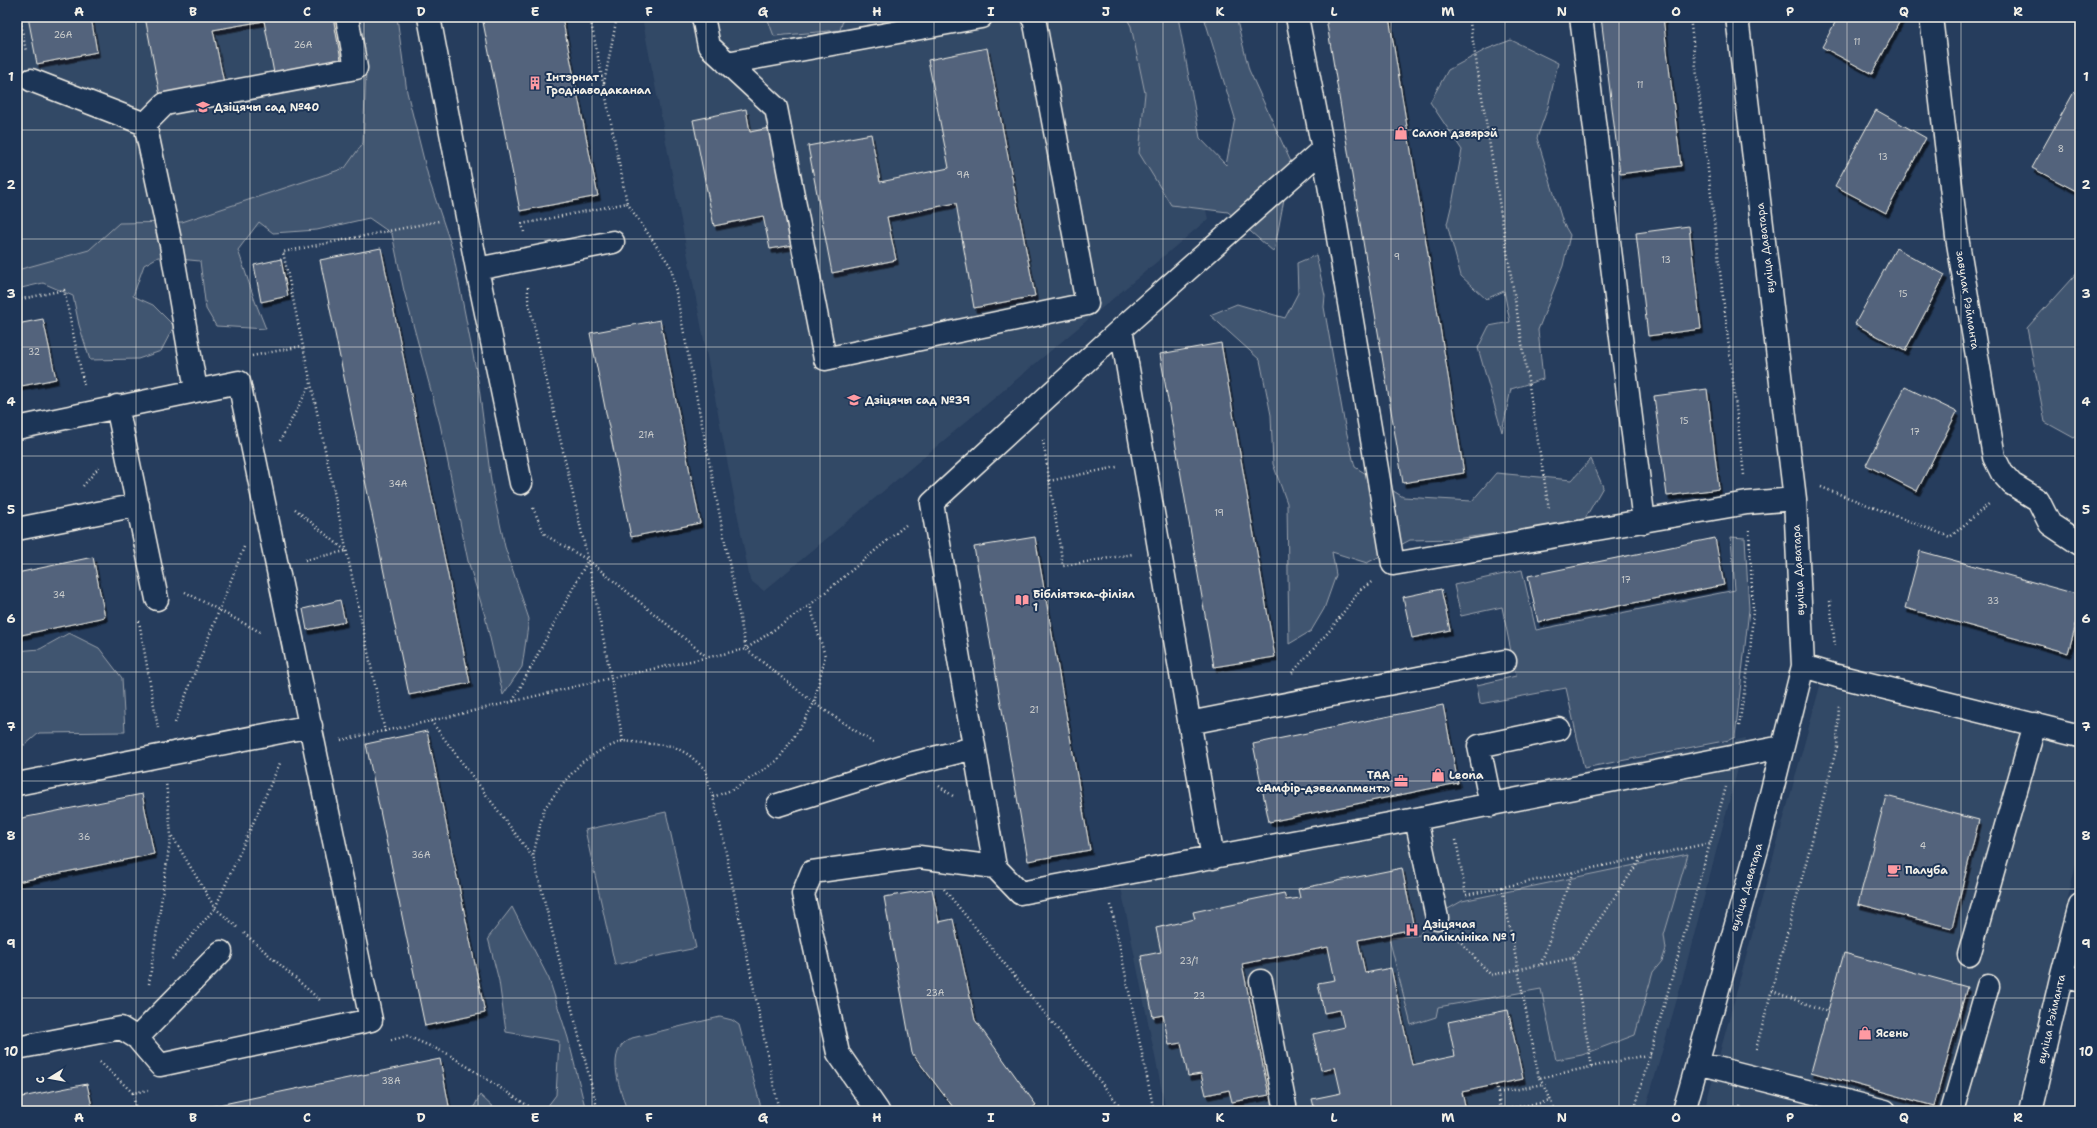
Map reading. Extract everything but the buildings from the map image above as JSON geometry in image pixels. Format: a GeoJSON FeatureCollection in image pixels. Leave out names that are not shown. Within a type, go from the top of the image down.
{"type":"FeatureCollection","features":[{"type":"Feature","properties":{"kind":"street"},"geometry":{"type":"LineString","coordinates":[[144,124],[165,104],[356,68],[347,17]]}},
{"type":"Feature","properties":{"kind":"street"},"geometry":{"type":"LineString","coordinates":[[429,17],[477,269],[521,483]]}},
{"type":"Feature","properties":{"kind":"street"},"geometry":{"type":"LineString","coordinates":[[703,17],[708,46],[776,108],[825,359],[1087,304],[1034,18],[1032,17]]}},
{"type":"Feature","properties":{"kind":"street"},"geometry":{"type":"LineString","coordinates":[[727,63],[981,17]]}},
{"type":"Feature","properties":{"kind":"street"},"geometry":{"type":"LineString","coordinates":[[1297,17],[1323,150],[1393,564],[1644,522],[1747,503],[1794,499]]}},
{"type":"Feature","properties":{"kind":"street"},"geometry":{"type":"LineString","coordinates":[[1581,17],[1644,522]]}},
{"type":"Feature","properties":{"kind":"street","name":"вуліца Даватара"},"geometry":{"type":"LineString","coordinates":[[1684,1111],[1759,842],[1803,666],[1794,499],[1737,17]]}},
{"type":"Feature","properties":{"kind":"street","name":"завулак Рэйманта"},"geometry":{"type":"LineString","coordinates":[[1931,17],[1958,238],[1994,457],[2002,473],[2012,484],[2038,500],[2050,524],[2080,544]]}},
{"type":"Feature","properties":{"kind":"street"},"geometry":{"type":"LineString","coordinates":[[31,80],[144,124]]}},
{"type":"Feature","properties":{"kind":"street"},"geometry":{"type":"LineString","coordinates":[[144,124],[171,244],[196,390]]}},
{"type":"Feature","properties":{"kind":"street"},"geometry":{"type":"LineString","coordinates":[[1323,150],[1121,329],[932,503],[995,867],[1020,893],[1491,805],[1735,755],[1782,747]]}},
{"type":"Feature","properties":{"kind":"street"},"geometry":{"type":"LineString","coordinates":[[477,269],[613,242]]}},
{"type":"Feature","properties":{"kind":"street"},"geometry":{"type":"LineString","coordinates":[[1121,329],[1213,858]]}},
{"type":"Feature","properties":{"kind":"street"},"geometry":{"type":"LineString","coordinates":[[17,428],[117,406],[239,382],[371,1020],[160,1065],[137,1038],[121,1028],[17,1048]]}},
{"type":"Feature","properties":{"kind":"street"},"geometry":{"type":"LineString","coordinates":[[117,406],[157,599]]}},
{"type":"Feature","properties":{"kind":"street"},"geometry":{"type":"LineString","coordinates":[[17,529],[138,505]]}},
{"type":"Feature","properties":{"kind":"street"},"geometry":{"type":"LineString","coordinates":[[1189,723],[1505,661]]}},
{"type":"Feature","properties":{"kind":"street"},"geometry":{"type":"LineString","coordinates":[[1803,666],[1837,676],[2080,736]]}},
{"type":"Feature","properties":{"kind":"street"},"geometry":{"type":"LineString","coordinates":[[1968,955],[2034,724]]}},
{"type":"Feature","properties":{"kind":"street"},"geometry":{"type":"LineString","coordinates":[[17,784],[310,726]]}},
{"type":"Feature","properties":{"kind":"street"},"geometry":{"type":"LineString","coordinates":[[1491,805],[1479,746],[1559,729]]}},
{"type":"Feature","properties":{"kind":"street"},"geometry":{"type":"LineString","coordinates":[[778,805],[906,765],[974,748]]}},
{"type":"Feature","properties":{"kind":"street"},"geometry":{"type":"LineString","coordinates":[[1416,819],[1437,918]]}},
{"type":"Feature","properties":{"kind":"street"},"geometry":{"type":"LineString","coordinates":[[878,1111],[838,1053],[803,894],[812,872],[919,857],[995,867]]}},
{"type":"Feature","properties":{"kind":"street","name":"вуліца Рэйманта"},"geometry":{"type":"LineString","coordinates":[[2030,1111],[2071,977],[2080,905]]}},
{"type":"Feature","properties":{"kind":"street"},"geometry":{"type":"LineString","coordinates":[[137,1038],[221,952]]}},
{"type":"Feature","properties":{"kind":"street"},"geometry":{"type":"LineString","coordinates":[[1261,981],[1286,1111]]}},
{"type":"Feature","properties":{"kind":"street"},"geometry":{"type":"LineString","coordinates":[[1952,1111],[1988,986]]}},
{"type":"Feature","properties":{"kind":"street"},"geometry":{"type":"LineString","coordinates":[[1697,1063],[1885,1111]]}},
{"type":"Feature","properties":{"kind":"path"},"geometry":{"type":"LineString","coordinates":[[20,17],[31,80]]}},
{"type":"Feature","properties":{"kind":"path"},"geometry":{"type":"LineString","coordinates":[[590,17],[627,203],[671,267],[746,649],[814,703]]}},
{"type":"Feature","properties":{"kind":"path"},"geometry":{"type":"LineString","coordinates":[[604,85],[617,17]]}},
{"type":"Feature","properties":{"kind":"path"},"geometry":{"type":"LineString","coordinates":[[1469,17],[1554,537]]}},
{"type":"Feature","properties":{"kind":"path"},"geometry":{"type":"LineString","coordinates":[[1634,1111],[1735,755],[1750,655],[1753,609],[1747,503],[1690,17]]}},
{"type":"Feature","properties":{"kind":"path"},"geometry":{"type":"LineString","coordinates":[[623,741],[588,560],[528,299],[528,259],[522,224],[627,203]]}},
{"type":"Feature","properties":{"kind":"path"},"geometry":{"type":"LineString","coordinates":[[385,732],[283,252],[467,215]]}},
{"type":"Feature","properties":{"kind":"path"},"geometry":{"type":"LineString","coordinates":[[17,300],[64,290],[85,389]]}},
{"type":"Feature","properties":{"kind":"path"},"geometry":{"type":"LineString","coordinates":[[259,480],[310,384]]}},
{"type":"Feature","properties":{"kind":"path"},"geometry":{"type":"LineString","coordinates":[[1038,405],[1063,566],[1123,555]]}},
{"type":"Feature","properties":{"kind":"path"},"geometry":{"type":"LineString","coordinates":[[52,522],[124,438]]}},
{"type":"Feature","properties":{"kind":"path"},"geometry":{"type":"LineString","coordinates":[[1049,481],[1144,462]]}},
{"type":"Feature","properties":{"kind":"path"},"geometry":{"type":"LineString","coordinates":[[521,483],[545,535],[588,560],[706,657]]}},
{"type":"Feature","properties":{"kind":"path"},"geometry":{"type":"LineString","coordinates":[[1817,486],[1950,537],[2012,484]]}},
{"type":"Feature","properties":{"kind":"path"},"geometry":{"type":"LineString","coordinates":[[340,740],[385,732],[611,678],[746,649],[810,605],[932,503]]}},
{"type":"Feature","properties":{"kind":"path"},"geometry":{"type":"LineString","coordinates":[[294,508],[346,551]]}},
{"type":"Feature","properties":{"kind":"path"},"geometry":{"type":"LineString","coordinates":[[162,755],[247,540]]}},
{"type":"Feature","properties":{"kind":"path"},"geometry":{"type":"LineString","coordinates":[[277,566],[346,551]]}},
{"type":"Feature","properties":{"kind":"path"},"geometry":{"type":"LineString","coordinates":[[513,701],[588,560]]}},
{"type":"Feature","properties":{"kind":"path"},"geometry":{"type":"LineString","coordinates":[[1263,708],[1331,629],[1360,590],[1396,564]]}},
{"type":"Feature","properties":{"kind":"path"},"geometry":{"type":"LineString","coordinates":[[153,575],[295,650]]}},
{"type":"Feature","properties":{"kind":"path"},"geometry":{"type":"LineString","coordinates":[[713,797],[734,789],[778,760],[802,725],[814,703],[825,656],[810,605]]}},
{"type":"Feature","properties":{"kind":"path"},"geometry":{"type":"LineString","coordinates":[[1739,1111],[1837,747],[1839,702]]}},
{"type":"Feature","properties":{"kind":"path"},"geometry":{"type":"LineString","coordinates":[[431,721],[533,856],[598,1111]]}},
{"type":"Feature","properties":{"kind":"path"},"geometry":{"type":"LineString","coordinates":[[533,856],[544,809],[564,782],[582,762],[603,749],[623,741],[673,746],[689,755],[705,769],[713,797],[779,1111]]}},
{"type":"Feature","properties":{"kind":"path"},"geometry":{"type":"LineString","coordinates":[[169,962],[215,908],[281,760]]}},
{"type":"Feature","properties":{"kind":"path"},"geometry":{"type":"LineString","coordinates":[[172,836],[215,908],[348,1025]]}},
{"type":"Feature","properties":{"kind":"path"},"geometry":{"type":"LineString","coordinates":[[1422,844],[1455,837],[1466,895],[1710,843]]}},
{"type":"Feature","properties":{"kind":"path"},"geometry":{"type":"LineString","coordinates":[[919,857],[1124,1111]]}},
{"type":"Feature","properties":{"kind":"path"},"geometry":{"type":"LineString","coordinates":[[1437,918],[1491,975],[1573,958],[1642,857]]}},
{"type":"Feature","properties":{"kind":"path"},"geometry":{"type":"LineString","coordinates":[[1541,965],[1573,871]]}},
{"type":"Feature","properties":{"kind":"path"},"geometry":{"type":"LineString","coordinates":[[1105,877],[1154,1111]]}},
{"type":"Feature","properties":{"kind":"path"},"geometry":{"type":"LineString","coordinates":[[1502,887],[1539,1078],[1544,1084],[1554,1111]]}},
{"type":"Feature","properties":{"kind":"path"},"geometry":{"type":"LineString","coordinates":[[1573,958],[1592,1067]]}},
{"type":"Feature","properties":{"kind":"path"},"geometry":{"type":"LineString","coordinates":[[149,986],[154,980]]}},
{"type":"Feature","properties":{"kind":"path"},"geometry":{"type":"LineString","coordinates":[[1772,991],[1828,1012]]}},
{"type":"Feature","properties":{"kind":"path"},"geometry":{"type":"LineString","coordinates":[[390,1032],[391,1040]]}},
{"type":"Feature","properties":{"kind":"path"},"geometry":{"type":"LineString","coordinates":[[1539,1078],[1651,1054]]}},
{"type":"Feature","properties":{"kind":"path"},"geometry":{"type":"LineString","coordinates":[[1498,1093],[1544,1084]]}},
{"type":"Feature","properties":{"kind":"path"},"geometry":{"type":"LineString","coordinates":[[1496,1085],[1501,1110],[1551,1101]]}},
{"type":"Feature","properties":{"kind":"path"},"geometry":{"type":"LineString","coordinates":[[133,1094],[136,1111]]}},
{"type":"Feature","properties":{"kind":"shaded area","name":"Дзіцячы сад №40"},"geometry":{"type":"Polygon","coordinates":[[[17,17],[371,17],[407,197],[17,276],[17,17]]]}},
{"type":"Feature","properties":{"kind":"shaded area"},"geometry":{"type":"Polygon","coordinates":[[[359,17],[397,17],[407,92],[429,180],[452,248],[478,380],[491,481],[505,547],[529,619],[522,667],[503,695],[485,616],[468,561],[440,424],[404,291],[392,234],[369,218],[317,230],[273,233],[259,222],[238,250],[266,329],[216,326],[206,309],[200,261],[158,257],[144,265],[133,296],[153,305],[174,326],[161,351],[138,359],[90,360],[79,325],[73,296],[43,283],[17,289],[17,268],[21,269],[89,250],[119,223],[182,222],[345,168],[363,143],[366,72],[359,17]]]}},
{"type":"Feature","properties":{"kind":"shaded area","name":"Дзіцячы сад №39"},"geometry":{"type":"Polygon","coordinates":[[[642,17],[1163,17],[1208,219],[764,591],[750,580],[642,17]]]}},
{"type":"Feature","properties":{"kind":"shaded area"},"geometry":{"type":"Polygon","coordinates":[[[777,17],[844,17],[840,30],[774,36],[768,20],[777,17]]]}},
{"type":"Feature","properties":{"kind":"shaded area"},"geometry":{"type":"Polygon","coordinates":[[[1126,17],[1178,17],[1200,138],[1226,165],[1235,118],[1204,17],[1236,17],[1249,70],[1291,162],[1274,252],[1228,212],[1171,205],[1139,153],[1145,93],[1131,26],[1126,17]]]}},
{"type":"Feature","properties":{"kind":"shaded area"},"geometry":{"type":"Polygon","coordinates":[[[1511,40],[1558,63],[1548,107],[1537,138],[1563,223],[1570,235],[1563,266],[1538,330],[1543,379],[1511,389],[1502,432],[1478,348],[1489,326],[1510,322],[1504,291],[1486,299],[1461,276],[1447,224],[1462,150],[1430,102],[1448,70],[1487,49],[1511,40]]]}},
{"type":"Feature","properties":{"kind":"shaded area"},"geometry":{"type":"Polygon","coordinates":[[[1316,255],[1325,296],[1324,307],[1345,426],[1355,467],[1403,497],[1472,501],[1496,473],[1572,480],[1591,459],[1603,487],[1583,522],[1455,539],[1410,540],[1367,563],[1332,552],[1336,575],[1324,609],[1311,631],[1289,644],[1287,503],[1273,464],[1271,415],[1260,360],[1210,315],[1237,304],[1285,318],[1298,293],[1297,263],[1316,255]]]}},
{"type":"Feature","properties":{"kind":"shaded area"},"geometry":{"type":"Polygon","coordinates":[[[2080,269],[2080,434],[2074,438],[2045,422],[2027,328],[2080,269]]]}},
{"type":"Feature","properties":{"kind":"shaded area"},"geometry":{"type":"Polygon","coordinates":[[[1731,537],[1745,538],[1749,609],[1735,737],[1729,740],[1584,768],[1566,688],[1480,704],[1477,685],[1516,676],[1502,607],[1461,616],[1454,585],[1522,570],[1536,630],[1735,590],[1731,537]]]}},
{"type":"Feature","properties":{"kind":"shaded area"},"geometry":{"type":"Polygon","coordinates":[[[69,633],[99,648],[122,678],[125,732],[39,733],[25,745],[17,744],[17,651],[40,649],[69,633]]]}},
{"type":"Feature","properties":{"kind":"shaded area"},"geometry":{"type":"Polygon","coordinates":[[[1820,686],[2080,749],[2080,848],[2016,1111],[1704,1111],[1820,686]]]}},
{"type":"Feature","properties":{"kind":"shaded area","name":"Дзіцячая паліклініка № 1"},"geometry":{"type":"Polygon","coordinates":[[[1746,738],[1679,992],[1645,1111],[1166,1111],[1117,868],[1746,738]]]}},
{"type":"Feature","properties":{"kind":"shaded area"},"geometry":{"type":"Polygon","coordinates":[[[666,812],[696,948],[615,965],[585,830],[666,812]]]}},
{"type":"Feature","properties":{"kind":"shaded area"},"geometry":{"type":"Polygon","coordinates":[[[1688,854],[1664,935],[1666,949],[1662,961],[1653,972],[1635,1035],[1582,1055],[1556,1060],[1541,989],[1438,1007],[1436,1017],[1411,1025],[1389,938],[1420,935],[1425,922],[1462,901],[1688,854]]]}},
{"type":"Feature","properties":{"kind":"shaded area"},"geometry":{"type":"Polygon","coordinates":[[[512,907],[549,979],[568,1038],[586,1111],[544,1111],[556,1095],[559,1041],[506,1032],[499,981],[488,938],[512,907]]]}},
{"type":"Feature","properties":{"kind":"shaded area"},"geometry":{"type":"Polygon","coordinates":[[[720,1017],[732,1020],[739,1025],[762,1111],[627,1111],[617,1078],[616,1069],[618,1052],[623,1044],[632,1038],[720,1017]]]}},
{"type":"Feature","properties":{"kind":"shaded area"},"geometry":{"type":"Polygon","coordinates":[[[480,1095],[497,1111],[472,1111],[480,1095]]]}},
{"type":"Feature","properties":{"kind":"place","name":"Інтэрнат Гроднаводаканал"},"geometry":{"type":"Point","coordinates":[535,83]}},
{"type":"Feature","properties":{"kind":"place","name":"Дзіцячы сад №40"},"geometry":{"type":"Point","coordinates":[203,107]}},
{"type":"Feature","properties":{"kind":"place","name":"Салон дзвярэй"},"geometry":{"type":"Point","coordinates":[1401,133]}},
{"type":"Feature","properties":{"kind":"place","name":"Дзіцячы сад №39"},"geometry":{"type":"Point","coordinates":[854,400]}},
{"type":"Feature","properties":{"kind":"place","name":"Бібліятэка-філіял 1"},"geometry":{"type":"Point","coordinates":[1022,600]}},
{"type":"Feature","properties":{"kind":"place","name":"Leona"},"geometry":{"type":"Point","coordinates":[1438,775]}},
{"type":"Feature","properties":{"kind":"place","name":"ТАА «Амфір-дэвелапмент»"},"geometry":{"type":"Point","coordinates":[1401,781]}},
{"type":"Feature","properties":{"kind":"place","name":"Палуба"},"geometry":{"type":"Point","coordinates":[1894,870]}},
{"type":"Feature","properties":{"kind":"place","name":"Дзіцячая паліклініка № 1"},"geometry":{"type":"Point","coordinates":[1412,930]}},
{"type":"Feature","properties":{"kind":"place","name":"Ясень"},"geometry":{"type":"Point","coordinates":[1865,1033]}}]}
